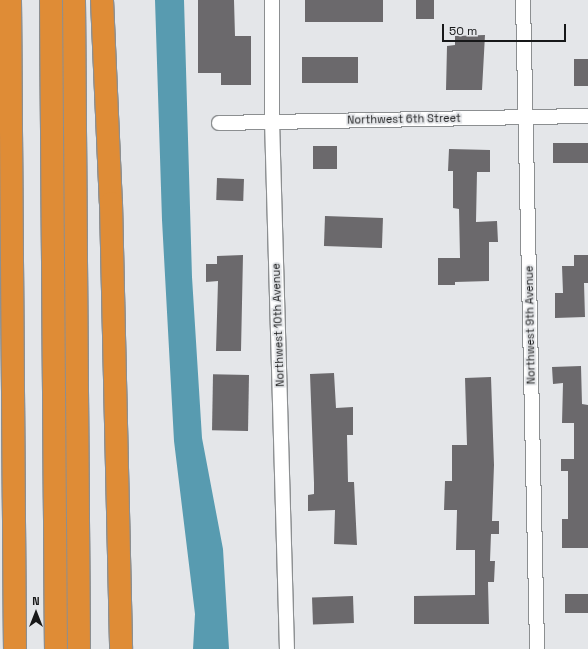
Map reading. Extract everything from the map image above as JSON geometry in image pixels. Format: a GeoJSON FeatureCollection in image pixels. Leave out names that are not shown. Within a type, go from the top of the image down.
{"type":"FeatureCollection","features":[{"type":"Feature","properties":{"kind":"highway"},"geometry":{"type":"LineString","coordinates":[[10,0],[15,649]]}},
{"type":"Feature","properties":{"kind":"highway"},"geometry":{"type":"LineString","coordinates":[[51,0],[56,649]]}},
{"type":"Feature","properties":{"kind":"highway"},"geometry":{"type":"LineString","coordinates":[[74,0],[79,649]]}},
{"type":"Feature","properties":{"kind":"highway"},"geometry":{"type":"LineString","coordinates":[[102,0],[113,278],[118,593],[121,649]]}},
{"type":"Feature","properties":{"kind":"highway"},"geometry":{"type":"LineString","coordinates":[[115,649],[118,593]]}},
{"type":"Feature","properties":{"kind":"street","name":"Northwest 10th Avenue"},"geometry":{"type":"LineString","coordinates":[[272,0],[272,120],[286,649]]}},
{"type":"Feature","properties":{"kind":"street","name":"Northwest 9th Avenue"},"geometry":{"type":"LineString","coordinates":[[523,0],[537,649]]}},
{"type":"Feature","properties":{"kind":"street","name":"Northwest 6th Street"},"geometry":{"type":"LineString","coordinates":[[219,123],[272,120],[525,118],[588,116]]}},
{"type":"Feature","properties":{"kind":"water"},"geometry":{"type":"Polygon","coordinates":[[[155,0],[184,0],[192,277],[202,438],[223,549],[229,649],[193,649],[195,614],[174,441],[162,220],[155,0]]]}},
{"type":"Feature","properties":{"kind":"building"},"geometry":{"type":"Polygon","coordinates":[[[198,0],[234,0],[235,36],[251,36],[251,85],[221,85],[221,73],[198,73],[198,0]]]}},
{"type":"Feature","properties":{"kind":"building"},"geometry":{"type":"Polygon","coordinates":[[[305,0],[383,0],[383,22],[305,22],[305,0]]]}},
{"type":"Feature","properties":{"kind":"building"},"geometry":{"type":"Polygon","coordinates":[[[416,0],[434,0],[434,19],[416,19],[416,0]]]}},
{"type":"Feature","properties":{"kind":"building"},"geometry":{"type":"Polygon","coordinates":[[[485,35],[482,90],[446,90],[447,46],[455,45],[455,36],[485,35]]]}},
{"type":"Feature","properties":{"kind":"building"},"geometry":{"type":"Polygon","coordinates":[[[302,57],[358,57],[358,83],[302,83],[302,57]]]}},
{"type":"Feature","properties":{"kind":"building"},"geometry":{"type":"Polygon","coordinates":[[[574,59],[588,59],[588,86],[574,86],[574,59]]]}},
{"type":"Feature","properties":{"kind":"building"},"geometry":{"type":"Polygon","coordinates":[[[553,143],[588,143],[588,163],[553,163],[553,143]]]}},
{"type":"Feature","properties":{"kind":"building"},"geometry":{"type":"Polygon","coordinates":[[[313,146],[337,146],[337,169],[313,169],[313,146]]]}},
{"type":"Feature","properties":{"kind":"building"},"geometry":{"type":"Polygon","coordinates":[[[449,149],[490,150],[490,172],[477,172],[476,222],[497,221],[498,242],[489,242],[489,281],[455,282],[455,285],[438,285],[438,258],[460,258],[459,209],[453,208],[453,171],[448,171],[449,149]]]}},
{"type":"Feature","properties":{"kind":"building"},"geometry":{"type":"Polygon","coordinates":[[[217,178],[244,179],[243,201],[216,200],[217,178]]]}},
{"type":"Feature","properties":{"kind":"building"},"geometry":{"type":"Polygon","coordinates":[[[325,216],[383,218],[382,248],[324,246],[325,216]]]}},
{"type":"Feature","properties":{"kind":"building"},"geometry":{"type":"Polygon","coordinates":[[[243,255],[241,351],[216,351],[218,281],[206,282],[206,264],[217,264],[217,256],[243,255]]]}},
{"type":"Feature","properties":{"kind":"building"},"geometry":{"type":"Polygon","coordinates":[[[574,255],[588,255],[588,283],[584,283],[585,317],[555,318],[555,293],[563,293],[562,266],[574,266],[574,255]]]}},
{"type":"Feature","properties":{"kind":"building"},"geometry":{"type":"Polygon","coordinates":[[[581,366],[582,404],[588,405],[588,548],[562,548],[562,519],[568,519],[568,471],[561,471],[561,459],[574,459],[574,423],[562,423],[563,383],[553,384],[552,367],[581,366]]]}},
{"type":"Feature","properties":{"kind":"building"},"geometry":{"type":"Polygon","coordinates":[[[334,373],[336,408],[353,407],[353,435],[347,435],[348,482],[354,482],[357,545],[334,544],[335,510],[308,511],[308,495],[314,494],[310,374],[334,373]]]}},
{"type":"Feature","properties":{"kind":"building"},"geometry":{"type":"Polygon","coordinates":[[[213,374],[249,375],[248,431],[212,430],[213,374]]]}},
{"type":"Feature","properties":{"kind":"building"},"geometry":{"type":"Polygon","coordinates":[[[491,377],[494,465],[492,521],[499,521],[499,534],[491,534],[490,561],[495,561],[494,582],[488,582],[489,624],[414,624],[414,596],[475,595],[475,550],[456,550],[457,510],[444,510],[445,481],[452,481],[452,445],[467,445],[465,378],[491,377]]]}},
{"type":"Feature","properties":{"kind":"building"},"geometry":{"type":"Polygon","coordinates":[[[565,594],[588,594],[588,613],[565,613],[565,594]]]}},
{"type":"Feature","properties":{"kind":"building"},"geometry":{"type":"Polygon","coordinates":[[[353,596],[354,623],[313,624],[312,597],[353,596]]]}}]}
